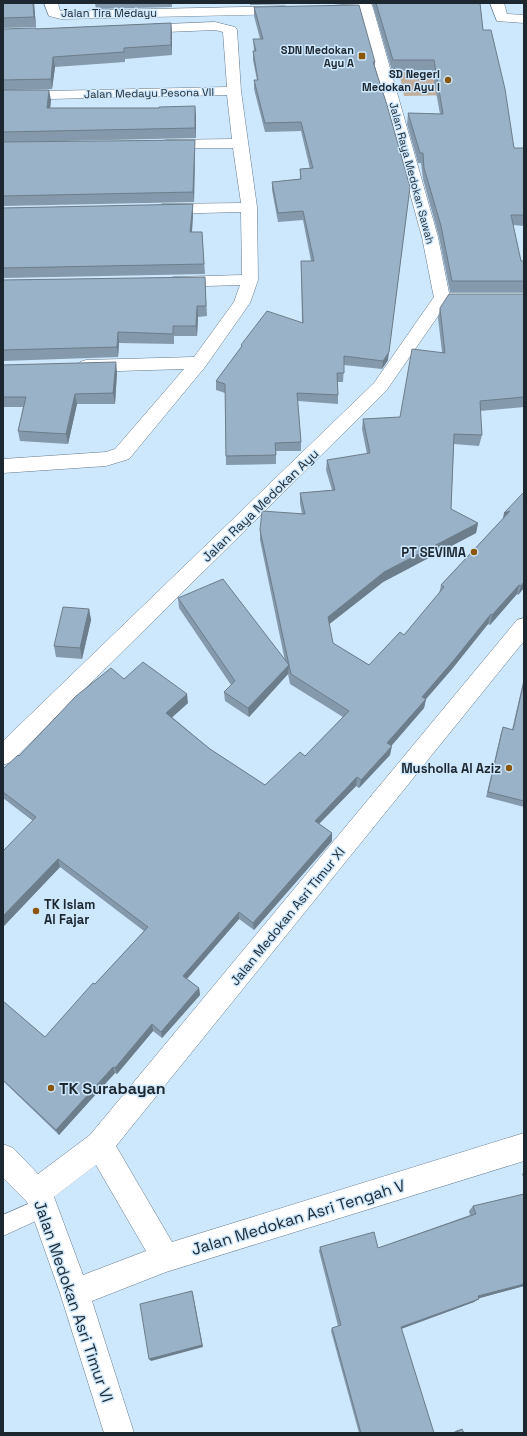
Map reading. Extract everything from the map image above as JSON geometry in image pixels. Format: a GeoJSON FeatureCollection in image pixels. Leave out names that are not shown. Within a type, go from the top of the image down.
{"type":"FeatureCollection","features":[{"type":"Feature","properties":{"kind":"street"},"geometry":{"type":"LineString","coordinates":[[51,4],[88,3]]}},
{"type":"Feature","properties":{"kind":"street"},"geometry":{"type":"LineString","coordinates":[[497,3],[502,18],[524,19]]}},
{"type":"Feature","properties":{"kind":"street","name":"Jalan Tira Medayu"},"geometry":{"type":"LineString","coordinates":[[51,4],[54,13],[61,15],[211,7],[296,10]]}},
{"type":"Feature","properties":{"kind":"street"},"geometry":{"type":"LineString","coordinates":[[319,9],[365,6]]}},
{"type":"Feature","properties":{"kind":"street","name":"Jalan Raya Medokan Sawah"},"geometry":{"type":"LineString","coordinates":[[365,6],[430,238],[442,298]]}},
{"type":"Feature","properties":{"kind":"street"},"geometry":{"type":"LineString","coordinates":[[3,466],[106,459],[122,454],[199,363],[242,303],[250,280],[249,207],[234,91],[230,30],[215,26],[128,30]]}},
{"type":"Feature","properties":{"kind":"street","name":"Jalan Medayu Pesona VII"},"geometry":{"type":"LineString","coordinates":[[3,96],[234,91]]}},
{"type":"Feature","properties":{"kind":"street"},"geometry":{"type":"LineString","coordinates":[[153,145],[240,143]]}},
{"type":"Feature","properties":{"kind":"street"},"geometry":{"type":"LineString","coordinates":[[146,210],[249,207]]}},
{"type":"Feature","properties":{"kind":"street"},"geometry":{"type":"LineString","coordinates":[[162,282],[250,280]]}},
{"type":"Feature","properties":{"kind":"street"},"geometry":{"type":"LineString","coordinates":[[442,298],[524,298]]}},
{"type":"Feature","properties":{"kind":"street","name":"Jalan Raya Medokan Ayu"},"geometry":{"type":"LineString","coordinates":[[3,755],[380,387],[442,298]]}},
{"type":"Feature","properties":{"kind":"street"},"geometry":{"type":"LineString","coordinates":[[74,366],[199,363]]}},
{"type":"Feature","properties":{"kind":"street","name":"Jalan Medokan Asri Timur XI"},"geometry":{"type":"LineString","coordinates":[[40,1199],[100,1145],[524,626]]}},
{"type":"Feature","properties":{"kind":"street"},"geometry":{"type":"LineString","coordinates":[[100,1145],[166,1258]]}},
{"type":"Feature","properties":{"kind":"street","name":"Jalan Medokan Asri Tengah V"},"geometry":{"type":"LineString","coordinates":[[75,1293],[166,1258],[524,1147]]}},
{"type":"Feature","properties":{"kind":"street","name":"Jalan Medokan Asri Timur VI"},"geometry":{"type":"LineString","coordinates":[[3,1158],[40,1199],[75,1293],[119,1433]]}},
{"type":"Feature","properties":{"kind":"lane"},"geometry":{"type":"LineString","coordinates":[[3,1226],[40,1199]]}},
{"type":"Feature","properties":{"kind":"shaded area"},"geometry":{"type":"Polygon","coordinates":[[[446,71],[452,95],[404,96],[399,72],[446,71]]]}},
{"type":"Feature","properties":{"kind":"building"},"geometry":{"type":"Polygon","coordinates":[[[3,3],[33,3],[34,17],[3,18],[3,3]]]}},
{"type":"Feature","properties":{"kind":"building"},"geometry":{"type":"Polygon","coordinates":[[[376,3],[480,3],[483,30],[491,30],[505,89],[514,148],[524,148],[524,215],[511,215],[521,261],[524,261],[524,281],[452,281],[441,226],[424,168],[423,153],[420,153],[408,113],[443,114],[434,60],[393,60],[376,3]]]}},
{"type":"Feature","properties":{"kind":"building"},"geometry":{"type":"Polygon","coordinates":[[[359,5],[375,62],[373,62],[387,105],[410,187],[389,352],[383,361],[344,356],[344,373],[337,373],[338,395],[297,393],[301,442],[275,443],[276,455],[226,456],[225,384],[216,381],[267,311],[303,323],[301,261],[314,261],[303,211],[278,213],[272,182],[301,179],[300,169],[313,168],[301,122],[265,123],[254,80],[258,80],[253,51],[256,51],[253,39],[263,39],[254,7],[359,5]]]}},
{"type":"Feature","properties":{"kind":"building"},"geometry":{"type":"Polygon","coordinates":[[[171,23],[171,45],[124,48],[124,52],[53,57],[51,79],[3,80],[3,29],[171,23]]]}},
{"type":"Feature","properties":{"kind":"building"},"geometry":{"type":"Polygon","coordinates":[[[3,90],[49,90],[47,108],[159,108],[195,106],[195,128],[3,132],[3,90]]]}},
{"type":"Feature","properties":{"kind":"building"},"geometry":{"type":"Polygon","coordinates":[[[195,140],[193,192],[3,196],[3,142],[195,140]]]}},
{"type":"Feature","properties":{"kind":"building"},"geometry":{"type":"Polygon","coordinates":[[[193,204],[190,232],[202,232],[204,264],[3,268],[3,208],[193,204]]]}},
{"type":"Feature","properties":{"kind":"building"},"geometry":{"type":"Polygon","coordinates":[[[205,277],[206,306],[197,306],[196,326],[173,326],[173,334],[118,332],[117,347],[3,350],[3,280],[205,277]]]}},
{"type":"Feature","properties":{"kind":"building"},"geometry":{"type":"Polygon","coordinates":[[[449,294],[524,294],[524,397],[480,401],[482,435],[454,434],[451,509],[478,523],[384,572],[328,617],[333,643],[369,665],[400,632],[404,635],[444,587],[441,585],[510,511],[504,513],[524,492],[524,582],[521,586],[519,585],[492,615],[491,614],[422,697],[426,699],[387,743],[392,746],[361,780],[357,777],[315,821],[332,833],[253,923],[239,912],[183,976],[199,988],[161,1032],[152,1024],[115,1068],[113,1067],[56,1130],[3,1080],[3,1001],[45,1037],[93,983],[95,984],[148,927],[58,859],[3,916],[3,851],[36,817],[3,792],[3,769],[18,755],[19,756],[76,696],[111,668],[124,679],[143,662],[187,694],[166,713],[210,749],[265,785],[300,752],[305,756],[349,711],[291,674],[260,530],[262,511],[305,514],[300,493],[335,490],[327,460],[370,453],[363,419],[400,417],[412,349],[445,353],[440,308],[449,294]]]}},
{"type":"Feature","properties":{"kind":"building"},"geometry":{"type":"Polygon","coordinates":[[[116,362],[113,393],[75,394],[66,434],[18,431],[26,397],[3,397],[3,365],[116,362]]]}},
{"type":"Feature","properties":{"kind":"building"},"geometry":{"type":"Polygon","coordinates":[[[223,579],[289,665],[248,708],[224,692],[235,681],[178,598],[223,579]]]}},
{"type":"Feature","properties":{"kind":"building"},"geometry":{"type":"Polygon","coordinates":[[[63,607],[89,609],[80,648],[54,646],[63,607]]]}},
{"type":"Feature","properties":{"kind":"building","name":"Musholla Al Aziz"},"geometry":{"type":"Polygon","coordinates":[[[524,681],[524,801],[488,792],[503,727],[513,730],[524,681]]]}},
{"type":"Feature","properties":{"kind":"building"},"geometry":{"type":"Polygon","coordinates":[[[524,1194],[524,1284],[478,1296],[479,1299],[401,1327],[434,1433],[361,1433],[332,1328],[341,1325],[320,1247],[374,1232],[378,1248],[476,1214],[473,1206],[524,1194]]]}},
{"type":"Feature","properties":{"kind":"building"},"geometry":{"type":"Polygon","coordinates":[[[192,1291],[202,1345],[149,1359],[140,1304],[192,1291]]]}},
{"type":"Feature","properties":{"kind":"building"},"geometry":{"type":"Polygon","coordinates":[[[462,1429],[464,1433],[455,1433],[462,1429]]]}},
{"type":"Feature","properties":{"kind":"place","name":"SDN Medokan Ayu A"},"geometry":{"type":"Point","coordinates":[362,56]}},
{"type":"Feature","properties":{"kind":"place","name":"SD Negeri Medokan Ayu I"},"geometry":{"type":"Point","coordinates":[448,80]}},
{"type":"Feature","properties":{"kind":"place","name":"PT SEVIMA"},"geometry":{"type":"Point","coordinates":[474,552]}},
{"type":"Feature","properties":{"kind":"place","name":"Musholla Al Aziz"},"geometry":{"type":"Point","coordinates":[509,768]}},
{"type":"Feature","properties":{"kind":"place","name":"TK Islam Al Fajar"},"geometry":{"type":"Point","coordinates":[36,911]}},
{"type":"Feature","properties":{"kind":"place","name":"TK Surabayan"},"geometry":{"type":"Point","coordinates":[51,1088]}}]}
